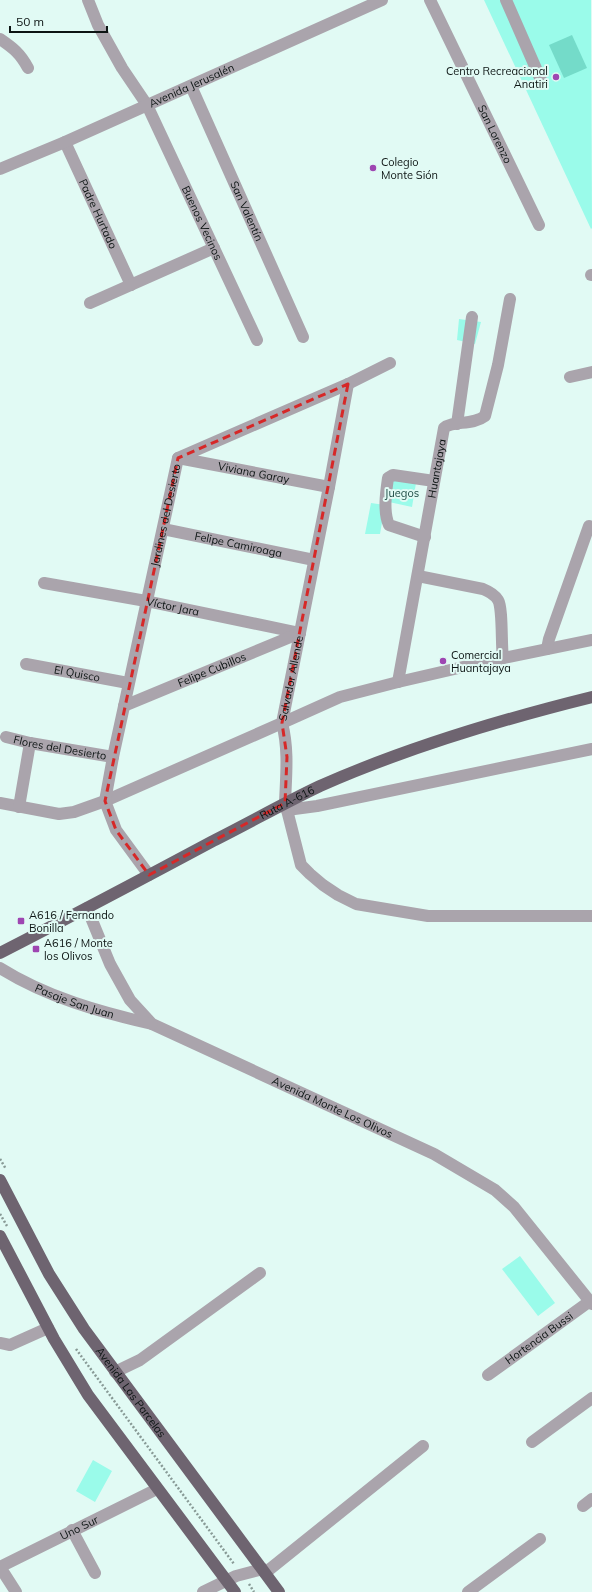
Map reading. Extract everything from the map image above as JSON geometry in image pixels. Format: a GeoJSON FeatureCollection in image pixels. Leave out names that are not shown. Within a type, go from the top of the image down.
{"type":"FeatureCollection","features":[{"type":"Feature","properties":{"kind":"main road","name":"Ruta A-616"},"geometry":{"type":"LineString","coordinates":[[0,953],[149,875],[286,807],[320,786],[383,760],[441,739],[538,710],[592,697]]}},
{"type":"Feature","properties":{"kind":"main road","name":"Avenida Las Parcelas"},"geometry":{"type":"LineString","coordinates":[[0,1180],[64,1300],[115,1372],[279,1592]]}},
{"type":"Feature","properties":{"kind":"main road"},"geometry":{"type":"LineString","coordinates":[[4,1231],[48,1328],[88,1395],[235,1592]]}},
{"type":"Feature","properties":{"kind":"street","name":"Buenos Vecinos"},"geometry":{"type":"LineString","coordinates":[[88,0],[98,25],[122,68],[147,105],[258,340]]}},
{"type":"Feature","properties":{"kind":"street","name":"Avenida Jerusalén"},"geometry":{"type":"LineString","coordinates":[[0,169],[191,86],[380,0]]}},
{"type":"Feature","properties":{"kind":"street","name":"San Lorenzo"},"geometry":{"type":"LineString","coordinates":[[430,0],[539,225]]}},
{"type":"Feature","properties":{"kind":"street"},"geometry":{"type":"LineString","coordinates":[[506,0],[541,80]]}},
{"type":"Feature","properties":{"kind":"street"},"geometry":{"type":"LineString","coordinates":[[0,39],[14,48],[22,56],[28,68]]}},
{"type":"Feature","properties":{"kind":"street","name":"San Valentín"},"geometry":{"type":"LineString","coordinates":[[191,86],[303,337]]}},
{"type":"Feature","properties":{"kind":"street","name":"Padre Hurtado"},"geometry":{"type":"LineString","coordinates":[[65,142],[131,285]]}},
{"type":"Feature","properties":{"kind":"street"},"geometry":{"type":"LineString","coordinates":[[90,303],[214,248]]}},
{"type":"Feature","properties":{"kind":"street","name":"Huantajaya"},"geometry":{"type":"LineString","coordinates":[[398,682],[444,428],[448,425],[476,422],[485,416],[498,365],[510,299]]}},
{"type":"Feature","properties":{"kind":"street"},"geometry":{"type":"LineString","coordinates":[[457,424],[472,317]]}},
{"type":"Feature","properties":{"kind":"street","name":"Jardines del Desierto"},"geometry":{"type":"LineString","coordinates":[[105,801],[128,683],[178,458],[348,384],[390,363]]}},
{"type":"Feature","properties":{"kind":"street"},"geometry":{"type":"LineString","coordinates":[[570,377],[592,372]]}},
{"type":"Feature","properties":{"kind":"street","name":"Salvador Allende"},"geometry":{"type":"LineString","coordinates":[[0,803],[59,814],[67,814],[105,801],[282,723],[348,384]]}},
{"type":"Feature","properties":{"kind":"street","name":"Viviana Garay"},"geometry":{"type":"LineString","coordinates":[[178,458],[329,487]]}},
{"type":"Feature","properties":{"kind":"street"},"geometry":{"type":"LineString","coordinates":[[425,537],[389,525],[386,514],[388,478],[393,475],[434,481]]}},
{"type":"Feature","properties":{"kind":"street"},"geometry":{"type":"LineString","coordinates":[[547,649],[551,633],[589,526]]}},
{"type":"Feature","properties":{"kind":"street","name":"Felipe Camiroaga"},"geometry":{"type":"LineString","coordinates":[[163,529],[314,560]]}},
{"type":"Feature","properties":{"kind":"street"},"geometry":{"type":"LineString","coordinates":[[418,576],[483,589],[498,600],[500,608],[503,658]]}},
{"type":"Feature","properties":{"kind":"street","name":"Víctor Jara"},"geometry":{"type":"LineString","coordinates":[[44,583],[146,601],[300,633]]}},
{"type":"Feature","properties":{"kind":"street","name":"Felipe Cubillos"},"geometry":{"type":"LineString","coordinates":[[124,706],[300,633]]}},
{"type":"Feature","properties":{"kind":"street"},"geometry":{"type":"LineString","coordinates":[[592,640],[503,658],[340,697],[282,723],[286,739],[287,757],[286,807],[302,865],[323,885],[338,895],[356,904],[428,916],[592,916]]}},
{"type":"Feature","properties":{"kind":"street","name":"El Quisco"},"geometry":{"type":"LineString","coordinates":[[26,664],[128,683]]}},
{"type":"Feature","properties":{"kind":"street","name":"Flores del Desierto"},"geometry":{"type":"LineString","coordinates":[[6,737],[30,743],[113,756]]}},
{"type":"Feature","properties":{"kind":"street"},"geometry":{"type":"LineString","coordinates":[[20,807],[30,743]]}},
{"type":"Feature","properties":{"kind":"street"},"geometry":{"type":"LineString","coordinates":[[286,807],[317,806],[592,749]]}},
{"type":"Feature","properties":{"kind":"street"},"geometry":{"type":"LineString","coordinates":[[105,801],[116,830],[149,875]]}},
{"type":"Feature","properties":{"kind":"street","name":"Avenida Monte Los Olivos"},"geometry":{"type":"LineString","coordinates":[[87,908],[113,970],[130,1000],[152,1024],[434,1154],[495,1190],[514,1207],[591,1302]]}},
{"type":"Feature","properties":{"kind":"street","name":"Pasaje San Juan"},"geometry":{"type":"LineString","coordinates":[[0,968],[21,982],[80,1005],[112,1015],[152,1024]]}},
{"type":"Feature","properties":{"kind":"street"},"geometry":{"type":"LineString","coordinates":[[115,1372],[140,1360],[260,1273]]}},
{"type":"Feature","properties":{"kind":"street","name":"Hortencia Bussi"},"geometry":{"type":"LineString","coordinates":[[488,1375],[591,1302]]}},
{"type":"Feature","properties":{"kind":"street"},"geometry":{"type":"LineString","coordinates":[[0,1343],[10,1345],[48,1328]]}},
{"type":"Feature","properties":{"kind":"street"},"geometry":{"type":"LineString","coordinates":[[532,1442],[592,1398]]}},
{"type":"Feature","properties":{"kind":"street"},"geometry":{"type":"LineString","coordinates":[[203,1592],[241,1574],[264,1571],[423,1446]]}},
{"type":"Feature","properties":{"kind":"street","name":"Uno Sur"},"geometry":{"type":"LineString","coordinates":[[0,1566],[157,1489]]}},
{"type":"Feature","properties":{"kind":"street"},"geometry":{"type":"LineString","coordinates":[[72,1530],[95,1573]]}},
{"type":"Feature","properties":{"kind":"street"},"geometry":{"type":"LineString","coordinates":[[468,1592],[540,1539]]}},
{"type":"Feature","properties":{"kind":"street"},"geometry":{"type":"LineString","coordinates":[[0,1566],[16,1592]]}},
{"type":"Feature","properties":{"kind":"path"},"geometry":{"type":"LineString","coordinates":[[0,1214],[4,1231]]}},
{"type":"Feature","properties":{"kind":"path"},"geometry":{"type":"LineString","coordinates":[[74,1347],[179,1492],[254,1592]]}},
{"type":"Feature","properties":{"kind":"highlighted area"},"geometry":{"type":"Polygon","coordinates":[[[348,384],[282,723],[287,757],[285,803],[149,875],[116,830],[105,801],[178,458],[348,384]]]}},
{"type":"Feature","properties":{"kind":"green space","name":"Centro Recreacional Anatiri"},"geometry":{"type":"Polygon","coordinates":[[[484,0],[591,0],[591,229],[484,0]]]}},
{"type":"Feature","properties":{"kind":"green space"},"geometry":{"type":"Polygon","coordinates":[[[459,319],[481,322],[475,344],[457,340],[459,319]]]}},
{"type":"Feature","properties":{"kind":"green space","name":"Juegos"},"geometry":{"type":"Polygon","coordinates":[[[392,479],[416,483],[412,507],[389,502],[392,479]]]}},
{"type":"Feature","properties":{"kind":"green space","name":"Juegos"},"geometry":{"type":"Polygon","coordinates":[[[371,503],[385,505],[380,534],[365,534],[371,503]]]}},
{"type":"Feature","properties":{"kind":"green space"},"geometry":{"type":"Polygon","coordinates":[[[520,1256],[555,1303],[538,1316],[502,1269],[520,1256]]]}},
{"type":"Feature","properties":{"kind":"green space"},"geometry":{"type":"Polygon","coordinates":[[[93,1460],[112,1471],[95,1502],[76,1491],[93,1460]]]}},
{"type":"Feature","properties":{"kind":"shaded area"},"geometry":{"type":"Polygon","coordinates":[[[572,35],[587,68],[564,78],[549,45],[572,35]]]}},
{"type":"Feature","properties":{"kind":"place","name":"Centro Recreacional Anatiri"},"geometry":{"type":"Point","coordinates":[556,77]}},
{"type":"Feature","properties":{"kind":"place","name":"Colegio Monte Sión"},"geometry":{"type":"Point","coordinates":[373,168]}},
{"type":"Feature","properties":{"kind":"place","name":"Comercial Huantajaya"},"geometry":{"type":"Point","coordinates":[443,661]}},
{"type":"Feature","properties":{"kind":"place","name":"A616 / Fernando Bonilla"},"geometry":{"type":"Point","coordinates":[21,921]}},
{"type":"Feature","properties":{"kind":"place","name":"A616 / Monte los Olivos"},"geometry":{"type":"Point","coordinates":[36,949]}}]}
